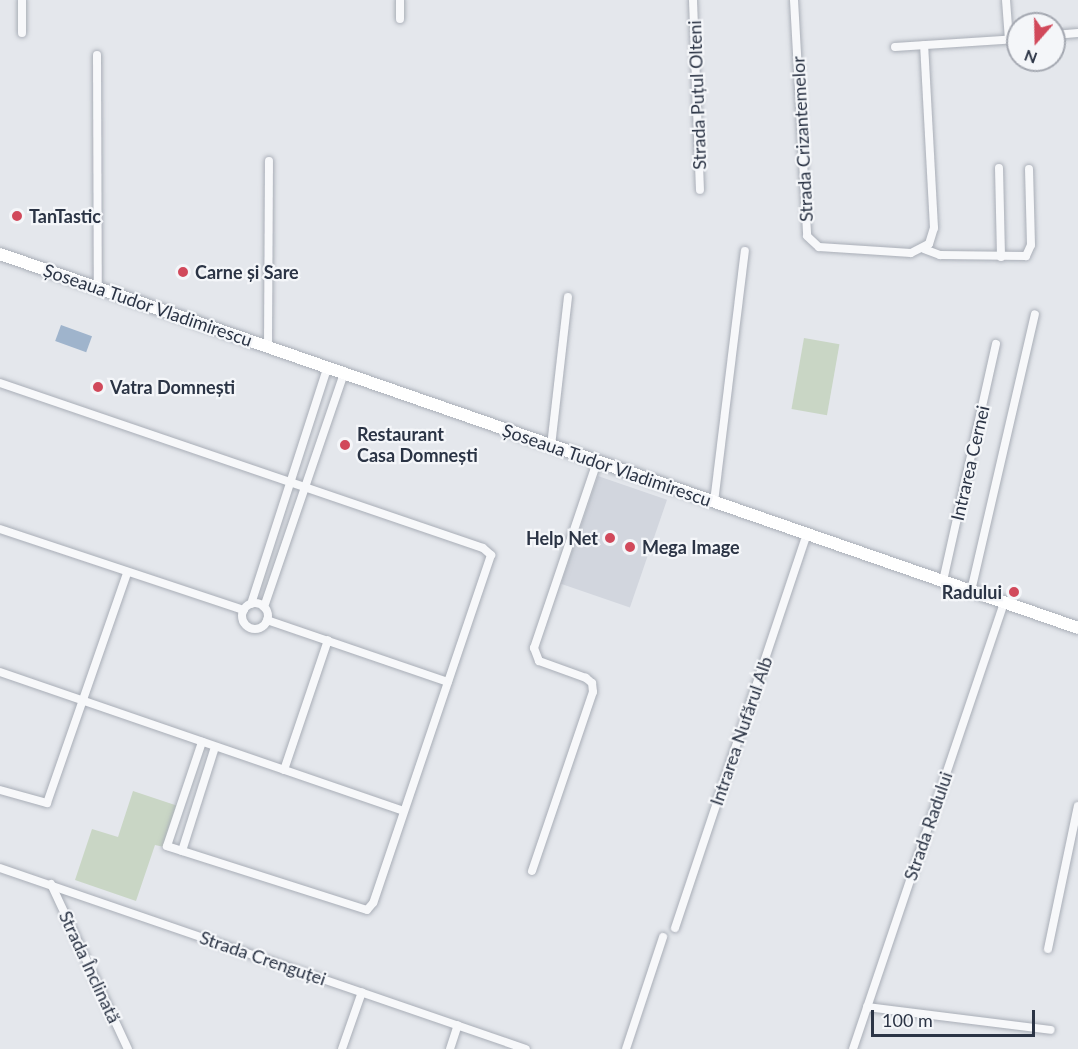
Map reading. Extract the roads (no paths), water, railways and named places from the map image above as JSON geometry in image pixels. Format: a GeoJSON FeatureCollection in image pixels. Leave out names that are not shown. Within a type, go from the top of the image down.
{"type":"FeatureCollection","features":[{"type":"Feature","properties":{"kind":"main road","name":"Șoseaua Tudor Vladimirescu"},"geometry":{"type":"LineString","coordinates":[[0,254],[1078,628]]}},
{"type":"Feature","properties":{"kind":"street"},"geometry":{"type":"LineString","coordinates":[[22,0],[22,33]]}},
{"type":"Feature","properties":{"kind":"street"},"geometry":{"type":"LineString","coordinates":[[400,0],[400,19]]}},
{"type":"Feature","properties":{"kind":"street","name":"Strada Puțul Olteni"},"geometry":{"type":"LineString","coordinates":[[693,0],[700,190]]}},
{"type":"Feature","properties":{"kind":"street","name":"Strada Crizantemelor"},"geometry":{"type":"LineString","coordinates":[[794,0],[810,242],[819,247],[911,253],[924,249]]}},
{"type":"Feature","properties":{"kind":"street"},"geometry":{"type":"LineString","coordinates":[[895,47],[1006,40]]}},
{"type":"Feature","properties":{"kind":"street"},"geometry":{"type":"LineString","coordinates":[[924,45],[934,228],[924,249],[940,255],[1001,257],[1030,253],[1029,169]]}},
{"type":"Feature","properties":{"kind":"street"},"geometry":{"type":"LineString","coordinates":[[97,55],[98,288]]}},
{"type":"Feature","properties":{"kind":"street"},"geometry":{"type":"LineString","coordinates":[[268,347],[269,161]]}},
{"type":"Feature","properties":{"kind":"street"},"geometry":{"type":"LineString","coordinates":[[999,168],[1001,257]]}},
{"type":"Feature","properties":{"kind":"street"},"geometry":{"type":"LineString","coordinates":[[714,502],[745,251]]}},
{"type":"Feature","properties":{"kind":"street"},"geometry":{"type":"LineString","coordinates":[[552,446],[568,297]]}},
{"type":"Feature","properties":{"kind":"street"},"geometry":{"type":"LineString","coordinates":[[971,591],[1035,314]]}},
{"type":"Feature","properties":{"kind":"street","name":"Intrarea Cernei"},"geometry":{"type":"LineString","coordinates":[[943,581],[996,344]]}},
{"type":"Feature","properties":{"kind":"street"},"geometry":{"type":"LineString","coordinates":[[267,620],[260,628],[250,628],[243,622],[327,368]]}},
{"type":"Feature","properties":{"kind":"street"},"geometry":{"type":"LineString","coordinates":[[267,620],[264,607],[344,374]]}},
{"type":"Feature","properties":{"kind":"street"},"geometry":{"type":"LineString","coordinates":[[0,383],[488,551],[490,559],[373,903],[367,910],[167,846],[202,742]]}},
{"type":"Feature","properties":{"kind":"street"},"geometry":{"type":"LineString","coordinates":[[532,872],[593,692],[592,683],[586,678],[539,661],[534,648],[597,462]]}},
{"type":"Feature","properties":{"kind":"street"},"geometry":{"type":"LineString","coordinates":[[0,529],[127,573],[247,607],[264,607]]}},
{"type":"Feature","properties":{"kind":"street","name":"Intrarea Nufărul Alb"},"geometry":{"type":"LineString","coordinates":[[675,928],[807,534]]}},
{"type":"Feature","properties":{"kind":"street"},"geometry":{"type":"LineString","coordinates":[[270,542],[286,547]]}},
{"type":"Feature","properties":{"kind":"street"},"geometry":{"type":"LineString","coordinates":[[0,790],[47,802],[127,573]]}},
{"type":"Feature","properties":{"kind":"street","name":"Strada Radului"},"geometry":{"type":"LineString","coordinates":[[853,1049],[1004,603]]}},
{"type":"Feature","properties":{"kind":"street"},"geometry":{"type":"LineString","coordinates":[[267,620],[448,682]]}},
{"type":"Feature","properties":{"kind":"street"},"geometry":{"type":"LineString","coordinates":[[284,770],[328,640]]}},
{"type":"Feature","properties":{"kind":"street"},"geometry":{"type":"LineString","coordinates":[[0,672],[404,811]]}},
{"type":"Feature","properties":{"kind":"street"},"geometry":{"type":"LineString","coordinates":[[182,851],[215,747]]}},
{"type":"Feature","properties":{"kind":"street"},"geometry":{"type":"LineString","coordinates":[[1048,949],[1078,806]]}},
{"type":"Feature","properties":{"kind":"street","name":"Strada Crenguței"},"geometry":{"type":"LineString","coordinates":[[0,868],[526,1049]]}},
{"type":"Feature","properties":{"kind":"street","name":"Strada Înclinată"},"geometry":{"type":"LineString","coordinates":[[51,884],[128,1049]]}},
{"type":"Feature","properties":{"kind":"street"},"geometry":{"type":"LineString","coordinates":[[626,1049],[663,938]]}},
{"type":"Feature","properties":{"kind":"street"},"geometry":{"type":"LineString","coordinates":[[342,1049],[362,992]]}},
{"type":"Feature","properties":{"kind":"street"},"geometry":{"type":"LineString","coordinates":[[867,1007],[1051,1030]]}},
{"type":"Feature","properties":{"kind":"street"},"geometry":{"type":"LineString","coordinates":[[450,1049],[458,1025]]}},
{"type":"Feature","properties":{"kind":"water"},"geometry":{"type":"Polygon","coordinates":[[[61,325],[92,336],[86,352],[55,341],[61,325]]]}},
{"type":"Feature","properties":{"kind":"place","name":"TanTastic"},"geometry":{"type":"Point","coordinates":[17,216]}},
{"type":"Feature","properties":{"kind":"place","name":"Carne și Sare"},"geometry":{"type":"Point","coordinates":[183,272]}},
{"type":"Feature","properties":{"kind":"place","name":"Vatra Domnești"},"geometry":{"type":"Point","coordinates":[98,387]}},
{"type":"Feature","properties":{"kind":"place","name":"Restaurant Casa Domnești"},"geometry":{"type":"Point","coordinates":[345,445]}},
{"type":"Feature","properties":{"kind":"place","name":"Help Net"},"geometry":{"type":"Point","coordinates":[610,538]}},
{"type":"Feature","properties":{"kind":"place","name":"Mega Image"},"geometry":{"type":"Point","coordinates":[630,547]}},
{"type":"Feature","properties":{"kind":"place","name":"Radului"},"geometry":{"type":"Point","coordinates":[1014,592]}}]}
